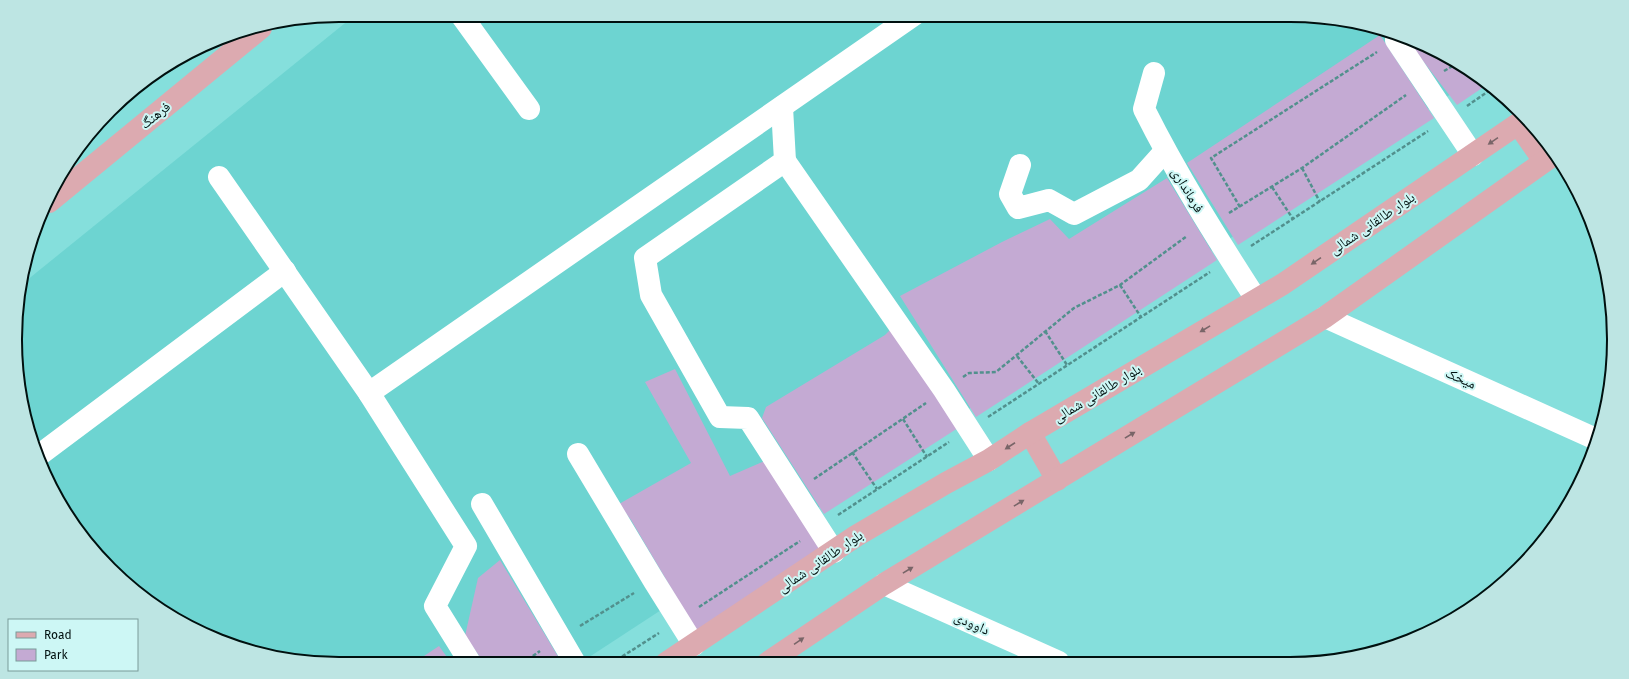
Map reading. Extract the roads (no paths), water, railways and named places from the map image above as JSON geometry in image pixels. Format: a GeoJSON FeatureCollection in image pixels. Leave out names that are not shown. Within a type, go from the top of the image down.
{"type":"FeatureCollection","features":[{"type":"Feature","properties":{"kind":"main road","name":"فرهنگ"},"geometry":{"type":"LineString","coordinates":[[57,195],[254,34]]}},
{"type":"Feature","properties":{"kind":"main road","name":"بلوار طالقانی شمالی"},"geometry":{"type":"LineString","coordinates":[[675,657],[856,536],[946,483],[989,460],[1030,433],[1283,284],[1521,122]]}},
{"type":"Feature","properties":{"kind":"main road"},"geometry":{"type":"LineString","coordinates":[[775,657],[884,584],[1325,316],[1549,158],[1534,137]]}},
{"type":"Feature","properties":{"kind":"main road"},"geometry":{"type":"LineString","coordinates":[[1030,433],[1057,480]]}},
{"type":"Feature","properties":{"kind":"street"},"geometry":{"type":"LineString","coordinates":[[466,22],[529,109]]}},
{"type":"Feature","properties":{"kind":"street"},"geometry":{"type":"LineString","coordinates":[[369,393],[904,22]]}},
{"type":"Feature","properties":{"kind":"street"},"geometry":{"type":"LineString","coordinates":[[1396,41],[1473,154]]}},
{"type":"Feature","properties":{"kind":"street","name":"فرمانداری"},"geometry":{"type":"LineString","coordinates":[[1154,73],[1144,108],[1165,152],[1256,299]]}},
{"type":"Feature","properties":{"kind":"street"},"geometry":{"type":"LineString","coordinates":[[782,107],[785,161],[944,390],[989,460]]}},
{"type":"Feature","properties":{"kind":"street"},"geometry":{"type":"LineString","coordinates":[[1020,165],[1010,194],[1018,208],[1049,200],[1074,214],[1140,180],[1165,152]]}},
{"type":"Feature","properties":{"kind":"street"},"geometry":{"type":"LineString","coordinates":[[785,161],[645,258],[651,295],[720,417],[748,418],[834,552]]}},
{"type":"Feature","properties":{"kind":"street"},"geometry":{"type":"LineString","coordinates":[[219,177],[369,393],[466,546],[435,606],[467,657]]}},
{"type":"Feature","properties":{"kind":"street"},"geometry":{"type":"LineString","coordinates":[[43,452],[285,271]]}},
{"type":"Feature","properties":{"kind":"street","name":"میخک"},"geometry":{"type":"LineString","coordinates":[[1325,316],[1591,437]]}},
{"type":"Feature","properties":{"kind":"street"},"geometry":{"type":"LineString","coordinates":[[578,454],[694,645]]}},
{"type":"Feature","properties":{"kind":"street"},"geometry":{"type":"LineString","coordinates":[[482,504],[571,657]]}},
{"type":"Feature","properties":{"kind":"street","name":"داوودی"},"geometry":{"type":"LineString","coordinates":[[884,584],[1048,657]]}}]}
